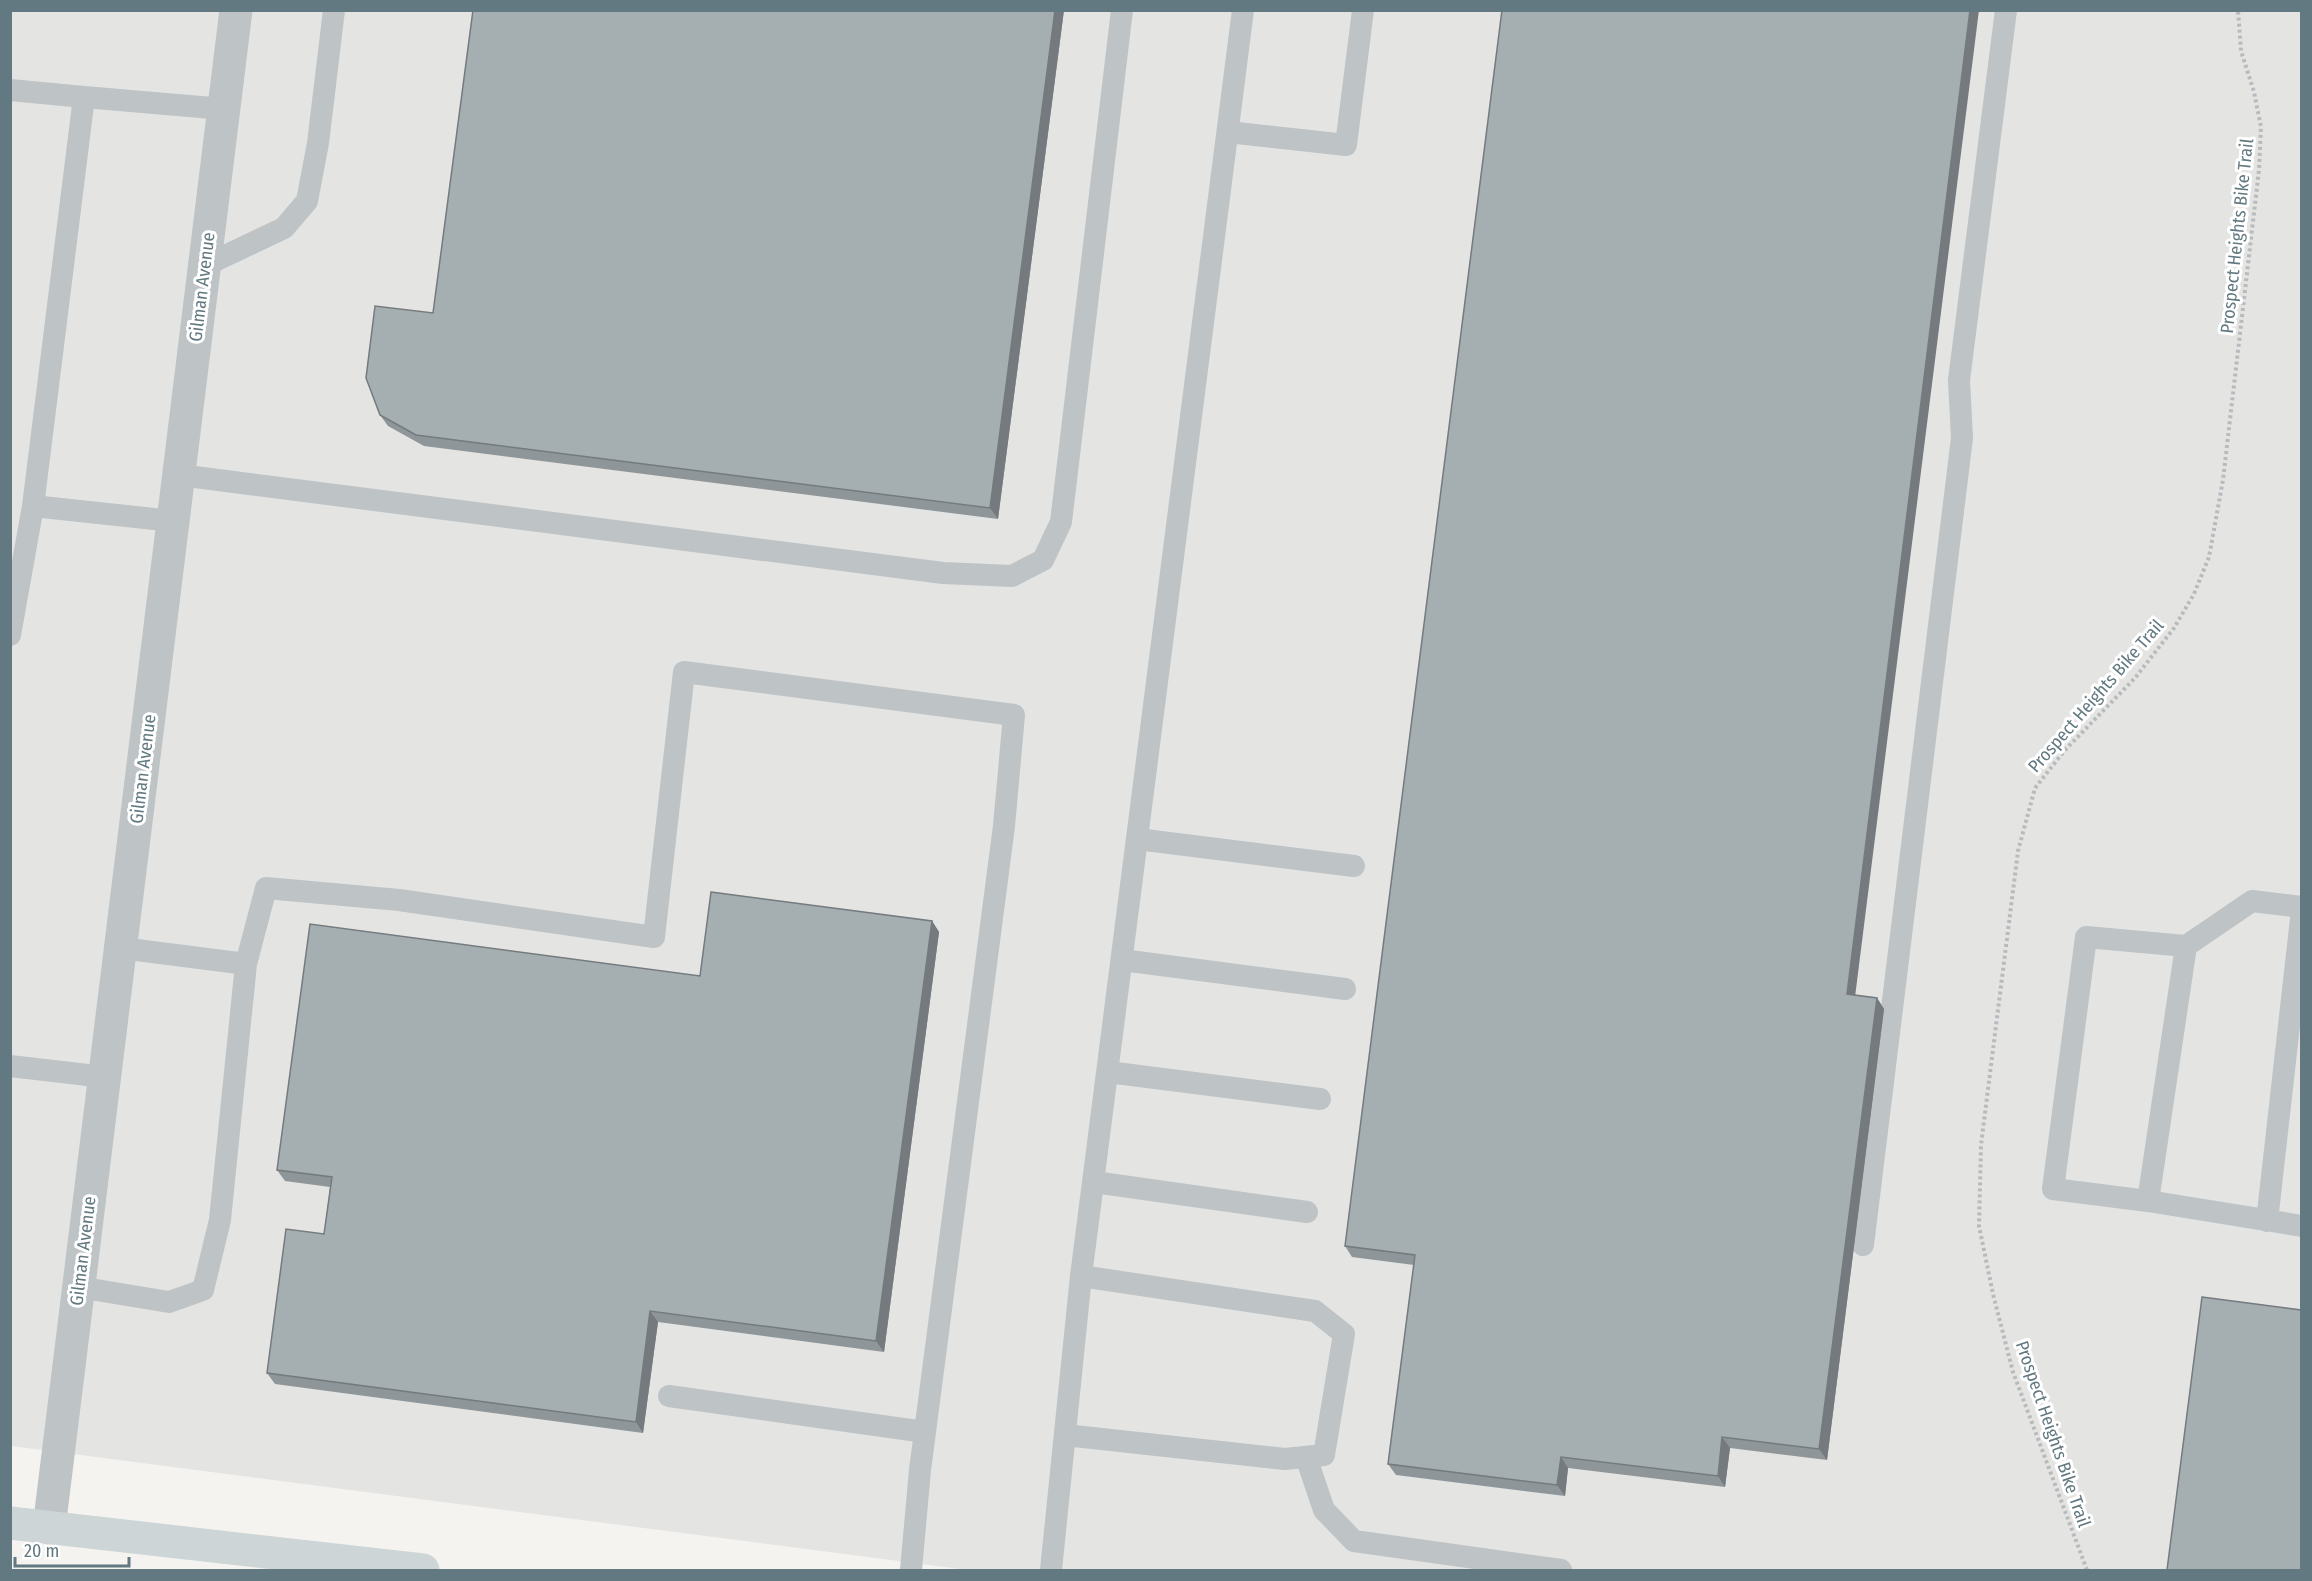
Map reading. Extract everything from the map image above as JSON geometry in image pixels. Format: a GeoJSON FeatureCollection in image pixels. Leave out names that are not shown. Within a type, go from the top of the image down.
{"type":"FeatureCollection","features":[{"type":"Feature","properties":{"kind":"main road"},"geometry":{"type":"LineString","coordinates":[[10,1523],[352,1566],[423,1570]]}},
{"type":"Feature","properties":{"kind":"street","name":"Gilman Avenue"},"geometry":{"type":"LineString","coordinates":[[49,1528],[236,10]]}},
{"type":"Feature","properties":{"kind":"lane"},"geometry":{"type":"LineString","coordinates":[[204,266],[284,228],[307,201],[318,143],[334,10]]}},
{"type":"Feature","properties":{"kind":"lane"},"geometry":{"type":"LineString","coordinates":[[179,475],[943,573],[1012,576],[1043,560],[1061,522],[1122,10]]}},
{"type":"Feature","properties":{"kind":"lane"},"geometry":{"type":"LineString","coordinates":[[1051,1570],[1081,1276],[1243,10]]}},
{"type":"Feature","properties":{"kind":"lane"},"geometry":{"type":"LineString","coordinates":[[1228,132],[1346,145],[1364,10]]}},
{"type":"Feature","properties":{"kind":"lane"},"geometry":{"type":"LineString","coordinates":[[1863,1245],[1961,450],[1959,380],[2006,10]]}},
{"type":"Feature","properties":{"kind":"lane"},"geometry":{"type":"LineString","coordinates":[[10,90],[224,109]]}},
{"type":"Feature","properties":{"kind":"lane"},"geometry":{"type":"LineString","coordinates":[[10,635],[33,506],[84,97]]}},
{"type":"Feature","properties":{"kind":"lane"},"geometry":{"type":"LineString","coordinates":[[33,506],[173,520]]}},
{"type":"Feature","properties":{"kind":"lane"},"geometry":{"type":"LineString","coordinates":[[78,1287],[169,1302],[203,1290],[220,1220],[246,964],[266,888],[399,900],[654,937],[684,672],[1014,715],[1004,826],[925,1432],[911,1570]]}},
{"type":"Feature","properties":{"kind":"lane"},"geometry":{"type":"LineString","coordinates":[[1137,839],[1354,866]]}},
{"type":"Feature","properties":{"kind":"lane"},"geometry":{"type":"LineString","coordinates":[[2267,1221],[2301,908],[2252,901],[2186,946],[2086,937],[2053,1189],[2148,1201],[2267,1221],[2301,1226]]}},
{"type":"Feature","properties":{"kind":"lane"},"geometry":{"type":"LineString","coordinates":[[2148,1201],[2186,946]]}},
{"type":"Feature","properties":{"kind":"lane"},"geometry":{"type":"LineString","coordinates":[[121,948],[246,964]]}},
{"type":"Feature","properties":{"kind":"lane"},"geometry":{"type":"LineString","coordinates":[[1122,960],[1345,989]]}},
{"type":"Feature","properties":{"kind":"lane"},"geometry":{"type":"LineString","coordinates":[[10,1066],[105,1077]]}},
{"type":"Feature","properties":{"kind":"lane"},"geometry":{"type":"LineString","coordinates":[[1108,1072],[1320,1099]]}},
{"type":"Feature","properties":{"kind":"lane"},"geometry":{"type":"LineString","coordinates":[[1094,1182],[1307,1212]]}},
{"type":"Feature","properties":{"kind":"lane"},"geometry":{"type":"LineString","coordinates":[[1065,1435],[1286,1459],[1324,1455],[1344,1334],[1315,1311],[1081,1276]]}},
{"type":"Feature","properties":{"kind":"lane"},"geometry":{"type":"LineString","coordinates":[[669,1396],[925,1432]]}},
{"type":"Feature","properties":{"kind":"lane"},"geometry":{"type":"LineString","coordinates":[[1306,1457],[1324,1510],[1354,1541],[1561,1570]]}},
{"type":"Feature","properties":{"kind":"path","name":"Prospect Heights Bike Trail"},"geometry":{"type":"LineString","coordinates":[[2087,1570],[2013,1372],[1993,1294],[1979,1226],[1981,1145],[2018,851],[2035,788],[2065,750],[2135,678],[2174,628],[2194,594],[2209,557],[2223,480],[2259,170],[2261,127],[2254,92],[2241,51],[2238,10]]}},
{"type":"Feature","properties":{"kind":"shaded area"},"geometry":{"type":"Polygon","coordinates":[[[11,11],[2301,11],[2301,1570],[968,1570],[11,1446],[11,11]]]}},
{"type":"Feature","properties":{"kind":"building"},"geometry":{"type":"Polygon","coordinates":[[[473,10],[1055,10],[990,508],[416,435],[380,415],[366,378],[375,306],[433,313],[473,10]]]}},
{"type":"Feature","properties":{"kind":"building"},"geometry":{"type":"Polygon","coordinates":[[[1502,10],[1970,10],[1847,994],[1877,998],[1819,1449],[1722,1437],[1718,1476],[1561,1457],[1557,1485],[1388,1464],[1415,1255],[1345,1246],[1502,10]]]}},
{"type":"Feature","properties":{"kind":"building"},"geometry":{"type":"Polygon","coordinates":[[[711,892],[932,921],[876,1341],[650,1311],[636,1422],[267,1373],[286,1229],[324,1234],[332,1177],[277,1170],[310,924],[700,976],[711,892]]]}},
{"type":"Feature","properties":{"kind":"building"},"geometry":{"type":"Polygon","coordinates":[[[2202,1297],[2301,1310],[2301,1570],[2167,1570],[2202,1297]]]}}]}
